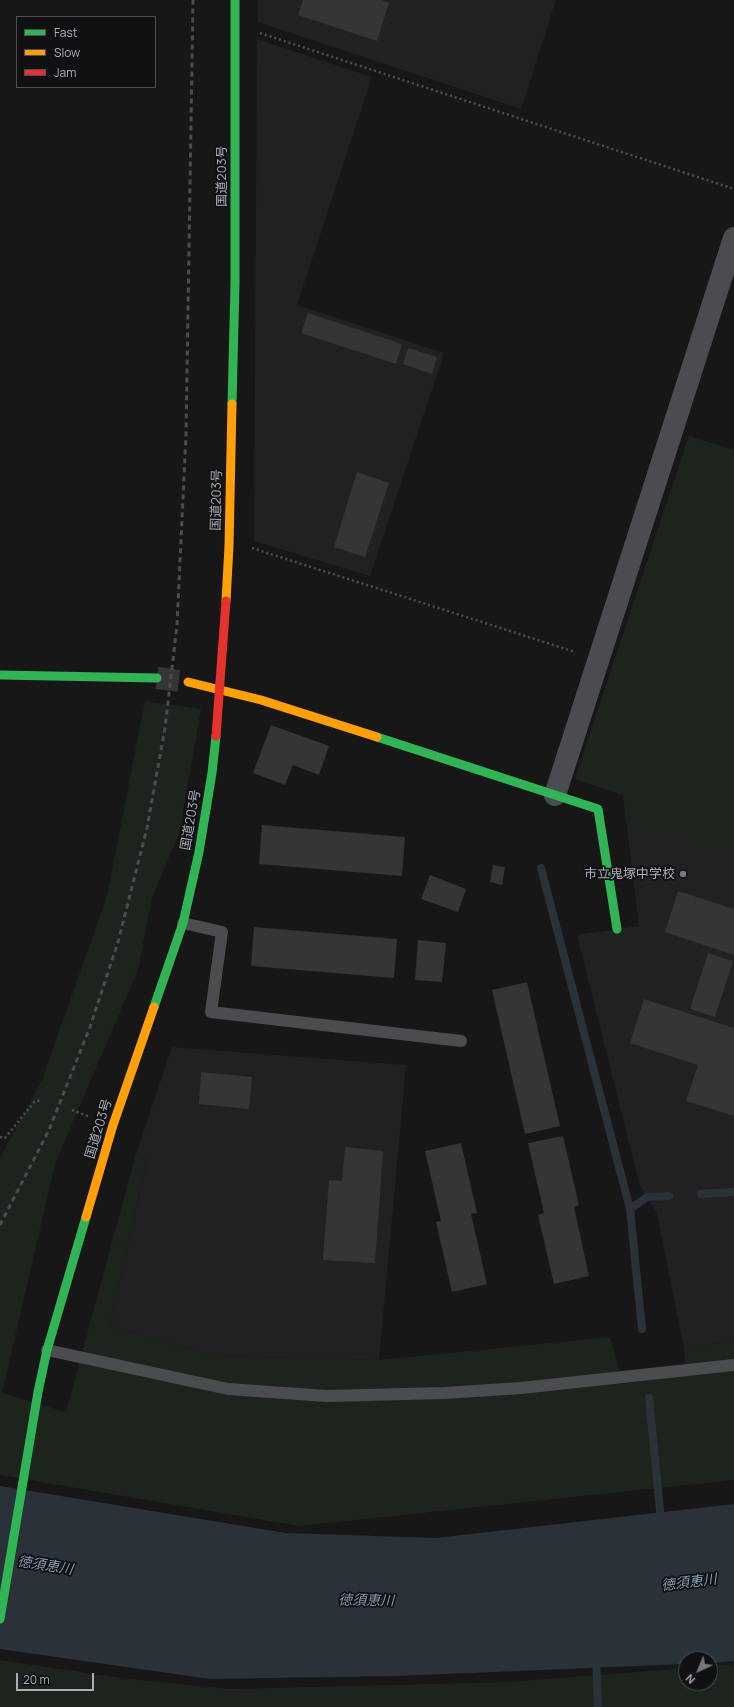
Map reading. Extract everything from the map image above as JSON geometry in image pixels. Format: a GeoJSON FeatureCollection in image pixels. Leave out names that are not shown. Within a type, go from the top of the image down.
{"type":"FeatureCollection","features":[{"type":"Feature","properties":{"kind":"main road","name":"国道203号"},"geometry":{"type":"LineString","coordinates":[[0,1620],[38,1392],[47,1350],[113,1125],[183,923],[199,852],[212,773],[220,690],[229,546],[235,284],[235,0]]}},
{"type":"Feature","properties":{"kind":"main road"},"geometry":{"type":"LineString","coordinates":[[0,675],[157,678]]}},
{"type":"Feature","properties":{"kind":"main road"},"geometry":{"type":"LineString","coordinates":[[188,682],[261,700],[598,809],[617,930]]}},
{"type":"Feature","properties":{"kind":"street"},"geometry":{"type":"LineString","coordinates":[[555,795],[734,238]]}},
{"type":"Feature","properties":{"kind":"lane"},"geometry":{"type":"LineString","coordinates":[[183,923],[222,932],[211,1012],[461,1041]]}},
{"type":"Feature","properties":{"kind":"lane"},"geometry":{"type":"LineString","coordinates":[[47,1350],[228,1390],[327,1396],[444,1393],[521,1388],[734,1365]]}},
{"type":"Feature","properties":{"kind":"path"},"geometry":{"type":"LineString","coordinates":[[235,32],[252,30],[734,189]]}},
{"type":"Feature","properties":{"kind":"path"},"geometry":{"type":"LineString","coordinates":[[229,546],[248,547],[598,659]]}},
{"type":"Feature","properties":{"kind":"path"},"geometry":{"type":"LineString","coordinates":[[0,1137],[5,1138],[35,1101],[42,1100]]}},
{"type":"Feature","properties":{"kind":"shaded area"},"geometry":{"type":"Polygon","coordinates":[[[258,0],[556,0],[521,109],[258,22],[258,0]]]}},
{"type":"Feature","properties":{"kind":"shaded area"},"geometry":{"type":"Polygon","coordinates":[[[257,39],[372,77],[297,305],[444,353],[370,576],[254,541],[257,39]]]}},
{"type":"Feature","properties":{"kind":"shaded area","name":"市立鬼塚中学校"},"geometry":{"type":"Polygon","coordinates":[[[689,436],[734,450],[734,1341],[684,1348],[657,1213],[640,1186],[577,935],[639,926],[623,795],[575,779],[689,436]]]}},
{"type":"Feature","properties":{"kind":"shaded area"},"geometry":{"type":"Polygon","coordinates":[[[689,436],[734,450],[734,857],[626,821],[623,795],[575,779],[689,436]]]}},
{"type":"Feature","properties":{"kind":"shaded area"},"geometry":{"type":"Polygon","coordinates":[[[145,701],[201,709],[179,834],[152,898],[138,970],[55,1164],[2,1393],[66,1412],[136,1154],[147,1159],[110,1326],[215,1356],[379,1360],[610,1337],[623,1384],[686,1374],[684,1348],[734,1341],[734,1480],[299,1526],[0,1475],[0,1158],[42,1080],[107,896],[145,701]]]}},
{"type":"Feature","properties":{"kind":"shaded area"},"geometry":{"type":"Polygon","coordinates":[[[172,1047],[406,1065],[379,1360],[215,1356],[110,1326],[147,1160],[136,1154],[172,1047]]]}},
{"type":"Feature","properties":{"kind":"shaded area"},"geometry":{"type":"Polygon","coordinates":[[[0,1660],[120,1678],[230,1689],[509,1682],[678,1669],[678,1691],[718,1691],[718,1665],[734,1664],[734,1707],[0,1707],[0,1660]]]}},
{"type":"Feature","properties":{"kind":"water","name":"徳須恵川"},"geometry":{"type":"Polygon","coordinates":[[[0,1486],[286,1533],[436,1538],[734,1504],[734,1661],[718,1662],[718,1651],[678,1651],[678,1664],[397,1676],[210,1679],[0,1649],[0,1486]]]}},
{"type":"Feature","properties":{"kind":"building"},"geometry":{"type":"Polygon","coordinates":[[[303,0],[381,0],[389,3],[377,41],[298,15],[303,0]]]}},
{"type":"Feature","properties":{"kind":"building"},"geometry":{"type":"Polygon","coordinates":[[[308,313],[402,344],[396,364],[301,333],[308,313]]]}},
{"type":"Feature","properties":{"kind":"building"},"geometry":{"type":"Polygon","coordinates":[[[408,348],[437,357],[432,374],[403,364],[408,348]]]}},
{"type":"Feature","properties":{"kind":"building"},"geometry":{"type":"Polygon","coordinates":[[[357,472],[389,483],[365,557],[334,547],[357,472]]]}},
{"type":"Feature","properties":{"kind":"building"},"geometry":{"type":"Polygon","coordinates":[[[271,725],[329,746],[319,775],[293,765],[285,785],[253,773],[271,725]]]}},
{"type":"Feature","properties":{"kind":"building"},"geometry":{"type":"Polygon","coordinates":[[[262,825],[405,837],[402,876],[259,864],[262,825]]]}},
{"type":"Feature","properties":{"kind":"building"},"geometry":{"type":"Polygon","coordinates":[[[493,865],[505,867],[502,885],[490,882],[493,865]]]}},
{"type":"Feature","properties":{"kind":"building"},"geometry":{"type":"Polygon","coordinates":[[[430,875],[466,889],[458,912],[421,899],[430,875]]]}},
{"type":"Feature","properties":{"kind":"building"},"geometry":{"type":"Polygon","coordinates":[[[678,891],[734,909],[734,955],[665,932],[678,891]]]}},
{"type":"Feature","properties":{"kind":"building"},"geometry":{"type":"Polygon","coordinates":[[[254,927],[397,939],[394,978],[251,966],[254,927]]]}},
{"type":"Feature","properties":{"kind":"building"},"geometry":{"type":"Polygon","coordinates":[[[418,940],[446,943],[442,982],[415,980],[418,940]]]}},
{"type":"Feature","properties":{"kind":"building"},"geometry":{"type":"Polygon","coordinates":[[[708,953],[733,961],[715,1017],[690,1009],[708,953]]]}},
{"type":"Feature","properties":{"kind":"building"},"geometry":{"type":"Polygon","coordinates":[[[527,982],[560,1126],[525,1134],[492,990],[527,982]]]}},
{"type":"Feature","properties":{"kind":"building"},"geometry":{"type":"Polygon","coordinates":[[[644,999],[734,1028],[734,1116],[686,1101],[698,1065],[630,1043],[644,999]]]}},
{"type":"Feature","properties":{"kind":"building"},"geometry":{"type":"Polygon","coordinates":[[[201,1072],[252,1077],[249,1109],[199,1104],[201,1072]]]}},
{"type":"Feature","properties":{"kind":"building"},"geometry":{"type":"Polygon","coordinates":[[[563,1136],[579,1205],[574,1207],[589,1276],[554,1284],[538,1215],[544,1213],[528,1143],[563,1136]]]}},
{"type":"Feature","properties":{"kind":"building"},"geometry":{"type":"Polygon","coordinates":[[[461,1143],[477,1213],[471,1214],[487,1284],[452,1292],[436,1222],[441,1221],[425,1151],[461,1143]]]}},
{"type":"Feature","properties":{"kind":"building"},"geometry":{"type":"Polygon","coordinates":[[[345,1147],[383,1151],[375,1263],[323,1260],[329,1180],[342,1181],[345,1147]]]}},
{"type":"Feature","properties":{"kind":"waterway"},"geometry":{"type":"LineString","coordinates":[[541,868],[630,1209],[642,1329]]}},
{"type":"Feature","properties":{"kind":"waterway"},"geometry":{"type":"LineString","coordinates":[[701,1194],[734,1192]]}},
{"type":"Feature","properties":{"kind":"waterway"},"geometry":{"type":"LineString","coordinates":[[630,1209],[647,1197],[669,1196]]}},
{"type":"Feature","properties":{"kind":"waterway"},"geometry":{"type":"LineString","coordinates":[[649,1398],[661,1520]]}},
{"type":"Feature","properties":{"kind":"waterway"},"geometry":{"type":"LineString","coordinates":[[596,1658],[598,1707]]}},
{"type":"Feature","properties":{"kind":"tunnel"},"geometry":{"type":"LineString","coordinates":[[157,678],[188,682]]}},
{"type":"Feature","properties":{"kind":"railway"},"geometry":{"type":"LineString","coordinates":[[0,1225],[49,1130],[90,1027],[118,942],[147,828],[165,728],[177,625],[186,435],[193,0]]}},
{"type":"Feature","properties":{"kind":"traffic: fast"},"geometry":{"type":"LineString","coordinates":[[232,404],[235,284],[235,0]]}},
{"type":"Feature","properties":{"kind":"traffic: fast"},"geometry":{"type":"LineString","coordinates":[[0,675],[157,678]]}},
{"type":"Feature","properties":{"kind":"traffic: fast"},"geometry":{"type":"LineString","coordinates":[[154,1007],[183,923],[199,852],[212,773],[216,736]]}},
{"type":"Feature","properties":{"kind":"traffic: fast"},"geometry":{"type":"LineString","coordinates":[[377,737],[598,809],[617,929]]}},
{"type":"Feature","properties":{"kind":"traffic: fast"},"geometry":{"type":"LineString","coordinates":[[0,1619],[38,1392],[47,1350],[86,1217]]}},
{"type":"Feature","properties":{"kind":"traffic: slow"},"geometry":{"type":"LineString","coordinates":[[226,601],[229,546],[232,404]]}},
{"type":"Feature","properties":{"kind":"traffic: slow"},"geometry":{"type":"LineString","coordinates":[[188,682],[261,700],[377,737]]}},
{"type":"Feature","properties":{"kind":"traffic: slow"},"geometry":{"type":"LineString","coordinates":[[86,1217],[113,1125],[154,1007]]}},
{"type":"Feature","properties":{"kind":"traffic: jam"},"geometry":{"type":"LineString","coordinates":[[216,736],[226,601]]}},
{"type":"Feature","properties":{"kind":"place","name":"市立鬼塚中学校"},"geometry":{"type":"Point","coordinates":[683,874]}}]}
